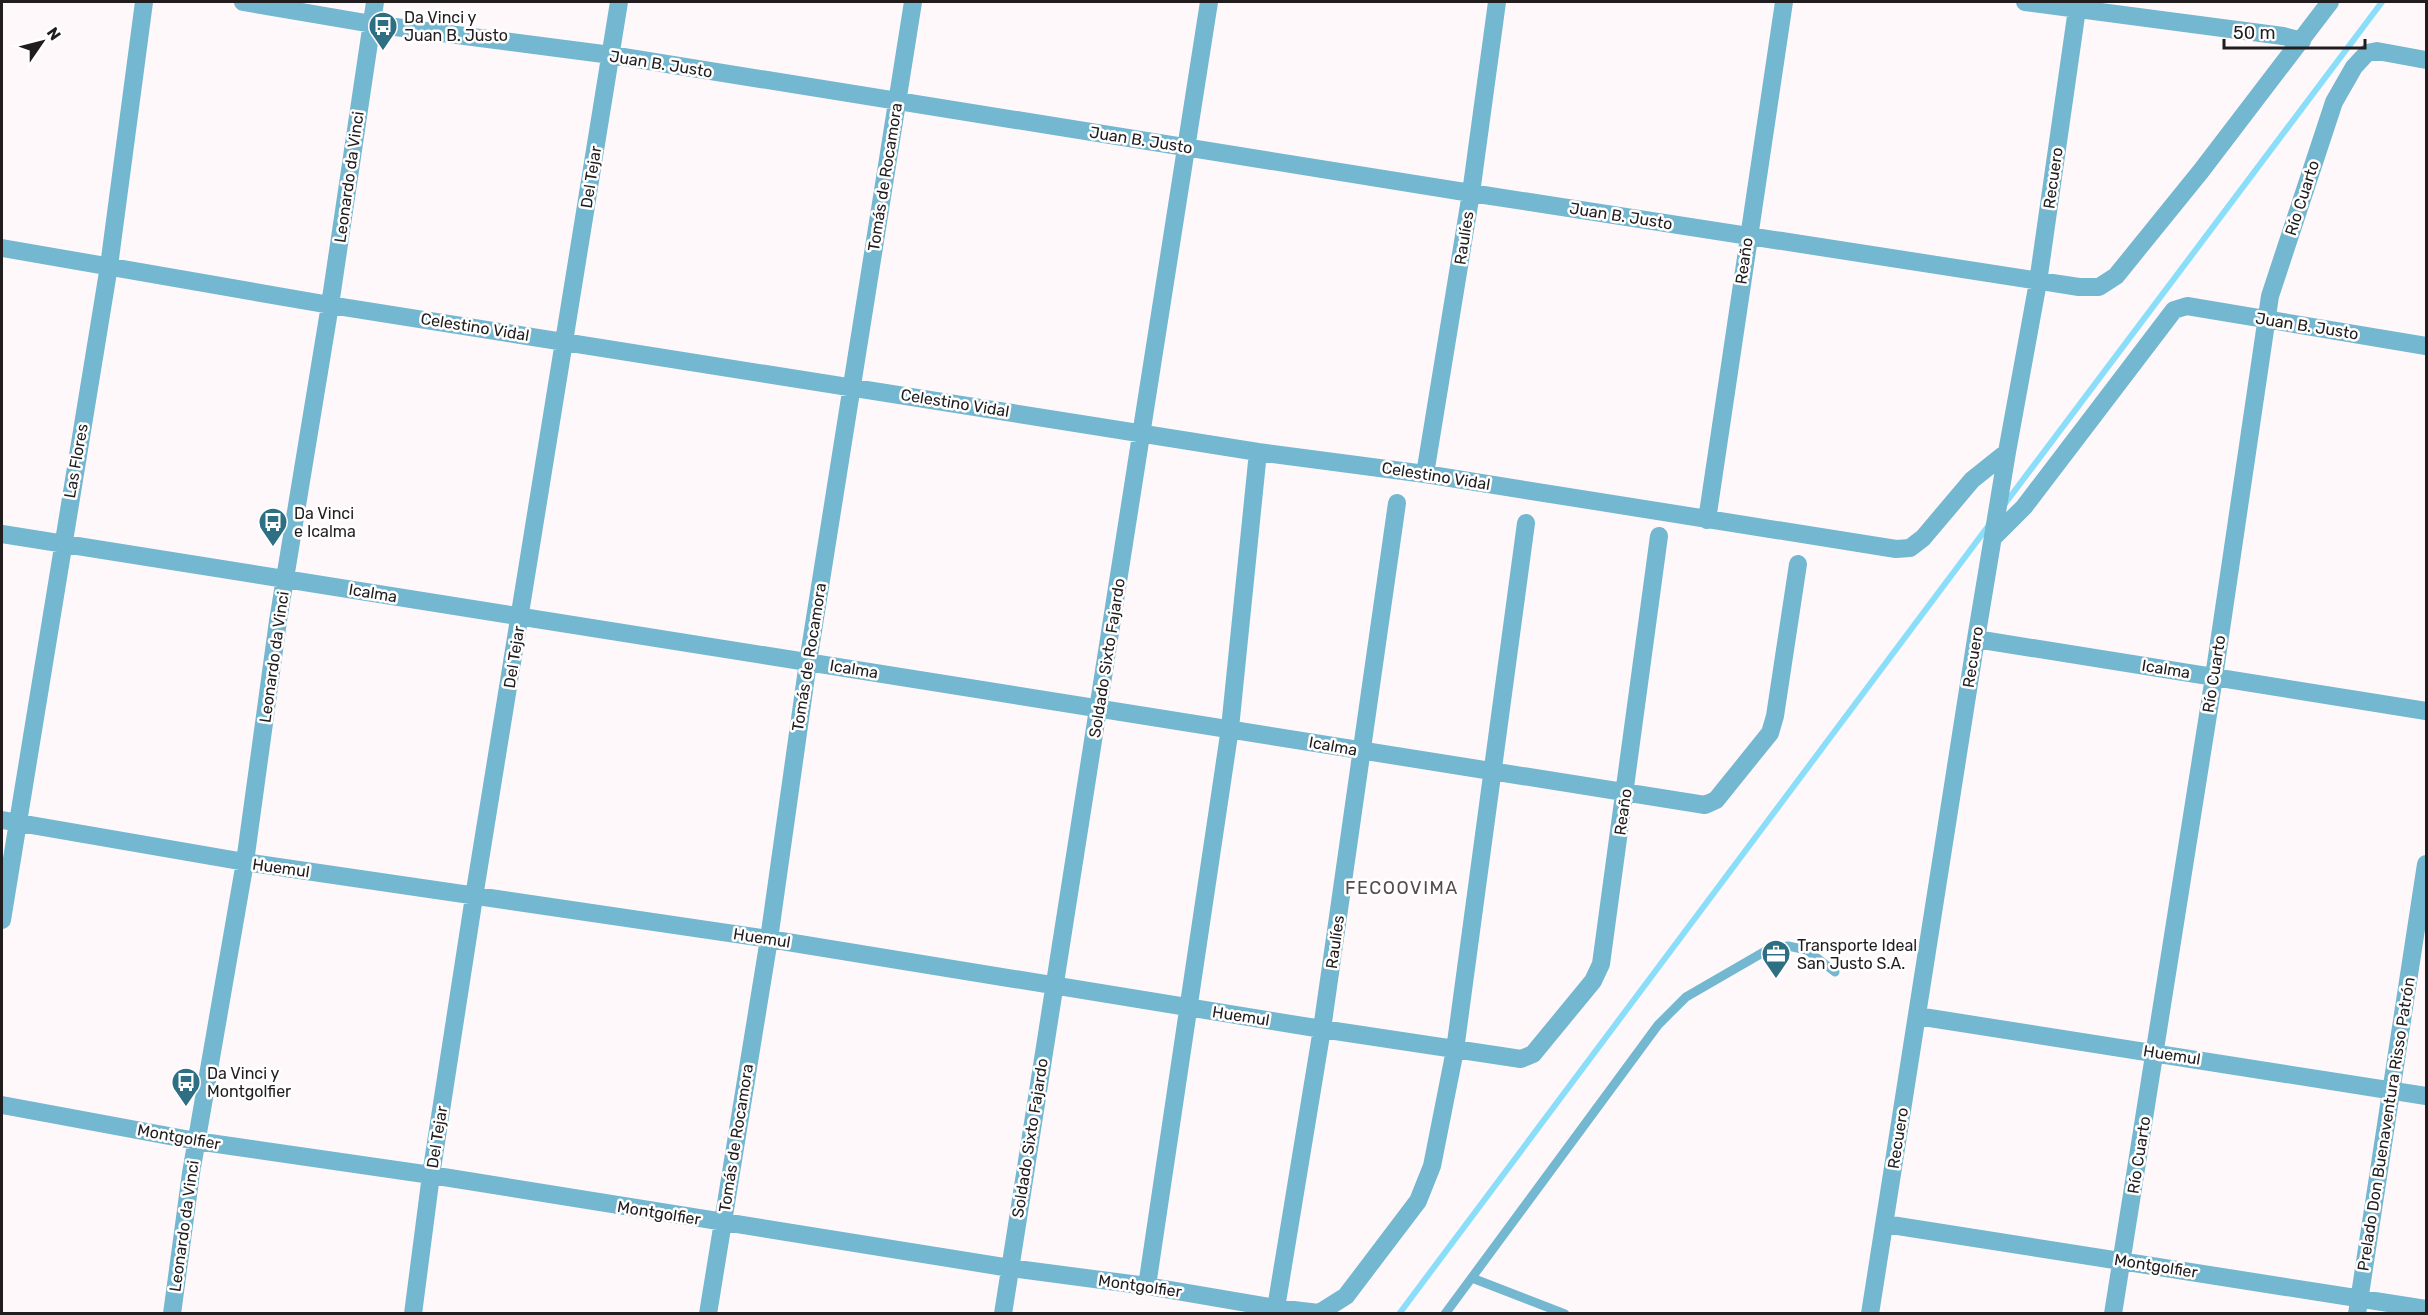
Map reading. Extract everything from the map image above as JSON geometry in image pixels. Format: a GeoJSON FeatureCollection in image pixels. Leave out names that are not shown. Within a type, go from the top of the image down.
{"type":"FeatureCollection","features":[{"type":"Feature","properties":{"kind":"street","name":"Las Flores"},"geometry":{"type":"LineString","coordinates":[[2,920],[10,822],[62,544],[109,266],[144,2]]}},
{"type":"Feature","properties":{"kind":"street","name":"Juan B. Justo"},"geometry":{"type":"LineString","coordinates":[[243,2],[372,24],[611,56],[2079,287],[2099,287],[2116,276],[2302,41],[2330,2]]}},
{"type":"Feature","properties":{"kind":"street","name":"Leonardo da Vinci"},"geometry":{"type":"LineString","coordinates":[[172,1314],[196,1141],[245,862],[285,579],[330,305],[375,2]]}},
{"type":"Feature","properties":{"kind":"street","name":"Del Tejar"},"geometry":{"type":"LineString","coordinates":[[413,1314],[431,1175],[474,897],[619,2]]}},
{"type":"Feature","properties":{"kind":"street","name":"Tomás de Rocamora"},"geometry":{"type":"LineString","coordinates":[[708,1314],[769,939],[808,662],[913,2]]}},
{"type":"Feature","properties":{"kind":"street","name":"Soldado Sixto Fajardo"},"geometry":{"type":"LineString","coordinates":[[1003,1314],[1053,986],[1100,709],[1209,2]]}},
{"type":"Feature","properties":{"kind":"street","name":"Raulíes"},"geometry":{"type":"LineString","coordinates":[[1425,474],[1471,193],[1497,2]]}},
{"type":"Feature","properties":{"kind":"street","name":"Reaño"},"geometry":{"type":"LineString","coordinates":[[1707,520],[1784,2]]}},
{"type":"Feature","properties":{"kind":"street"},"geometry":{"type":"LineString","coordinates":[[2025,2],[2078,5],[2283,36],[2302,41]]}},
{"type":"Feature","properties":{"kind":"street","name":"Recuero"},"geometry":{"type":"LineString","coordinates":[[1869,1314],[1976,639],[2038,282],[2078,5]]}},
{"type":"Feature","properties":{"kind":"street","name":"Río Cuarto"},"geometry":{"type":"LineString","coordinates":[[2113,1314],[2214,677],[2270,296],[2334,102],[2354,67],[2367,52],[2377,51],[2427,60]]}},
{"type":"Feature","properties":{"kind":"street","name":"Celestino Vidal"},"geometry":{"type":"LineString","coordinates":[[2,248],[330,305],[1258,452],[1425,474],[1896,549],[1910,548],[1923,538],[1972,480],[2007,452]]}},
{"type":"Feature","properties":{"kind":"street","name":"Juan B. Justo"},"geometry":{"type":"LineString","coordinates":[[1993,538],[2024,507],[2174,310],[2187,306],[2427,346]]}},
{"type":"Feature","properties":{"kind":"street"},"geometry":{"type":"LineString","coordinates":[[1147,1286],[1230,728],[1258,452]]}},
{"type":"Feature","properties":{"kind":"street","name":"Raulíes"},"geometry":{"type":"LineString","coordinates":[[1276,1308],[1322,1029],[1397,503]]}},
{"type":"Feature","properties":{"kind":"street"},"geometry":{"type":"LineString","coordinates":[[1319,1313],[1346,1296],[1418,1201],[1432,1166],[1455,1050],[1526,523]]}},
{"type":"Feature","properties":{"kind":"street","name":"Icalma"},"geometry":{"type":"LineString","coordinates":[[2,534],[1705,805],[1716,800],[1770,734],[1775,716],[1798,564]]}},
{"type":"Feature","properties":{"kind":"street","name":"Reaño"},"geometry":{"type":"LineString","coordinates":[[1521,1059],[1533,1054],[1593,981],[1601,964],[1659,536]]}},
{"type":"Feature","properties":{"kind":"street","name":"Icalma"},"geometry":{"type":"LineString","coordinates":[[1976,639],[2427,711]]}},
{"type":"Feature","properties":{"kind":"street","name":"Huemul"},"geometry":{"type":"LineString","coordinates":[[10,822],[245,862],[769,939],[1521,1059]]}},
{"type":"Feature","properties":{"kind":"street","name":"Prelado Don Buenaventura Risso Patrón"},"geometry":{"type":"LineString","coordinates":[[2359,1305],[2427,864]]}},
{"type":"Feature","properties":{"kind":"street","name":"Huemul"},"geometry":{"type":"LineString","coordinates":[[1917,1016],[2427,1096]]}},
{"type":"Feature","properties":{"kind":"street","name":"Montgolfier"},"geometry":{"type":"LineString","coordinates":[[2,1105],[196,1141],[431,1175],[1010,1268],[1147,1286],[1319,1313]]}},
{"type":"Feature","properties":{"kind":"street","name":"Montgolfier"},"geometry":{"type":"LineString","coordinates":[[1885,1224],[2121,1261],[2359,1305],[2427,1309]]}},
{"type":"Feature","properties":{"kind":"lane"},"geometry":{"type":"LineString","coordinates":[[1445,1314],[1659,1025],[1686,997],[1769,949],[1788,946],[1807,950],[1835,972]]}},
{"type":"Feature","properties":{"kind":"lane"},"geometry":{"type":"LineString","coordinates":[[1472,1278],[1565,1314]]}},
{"type":"Feature","properties":{"kind":"waterway"},"geometry":{"type":"LineString","coordinates":[[2004,505],[2382,2]]}},
{"type":"Feature","properties":{"kind":"waterway"},"geometry":{"type":"LineString","coordinates":[[1399,1314],[1989,525]]}},
{"type":"Feature","properties":{"kind":"place","name":"Da Vinci y Juan B. Justo"},"geometry":{"type":"Point","coordinates":[383,52]}},
{"type":"Feature","properties":{"kind":"place","name":"Da Vinci e Icalma"},"geometry":{"type":"Point","coordinates":[273,548]}},
{"type":"Feature","properties":{"kind":"place","name":"Transporte Ideal San Justo S.A."},"geometry":{"type":"Point","coordinates":[1776,980]}},
{"type":"Feature","properties":{"kind":"place","name":"Da Vinci y Montgolfier"},"geometry":{"type":"Point","coordinates":[186,1108]}},
{"type":"Feature","properties":{"kind":"district","name":"FECOOVIMA"},"geometry":{"type":"Point","coordinates":[1402,888]}}]}
